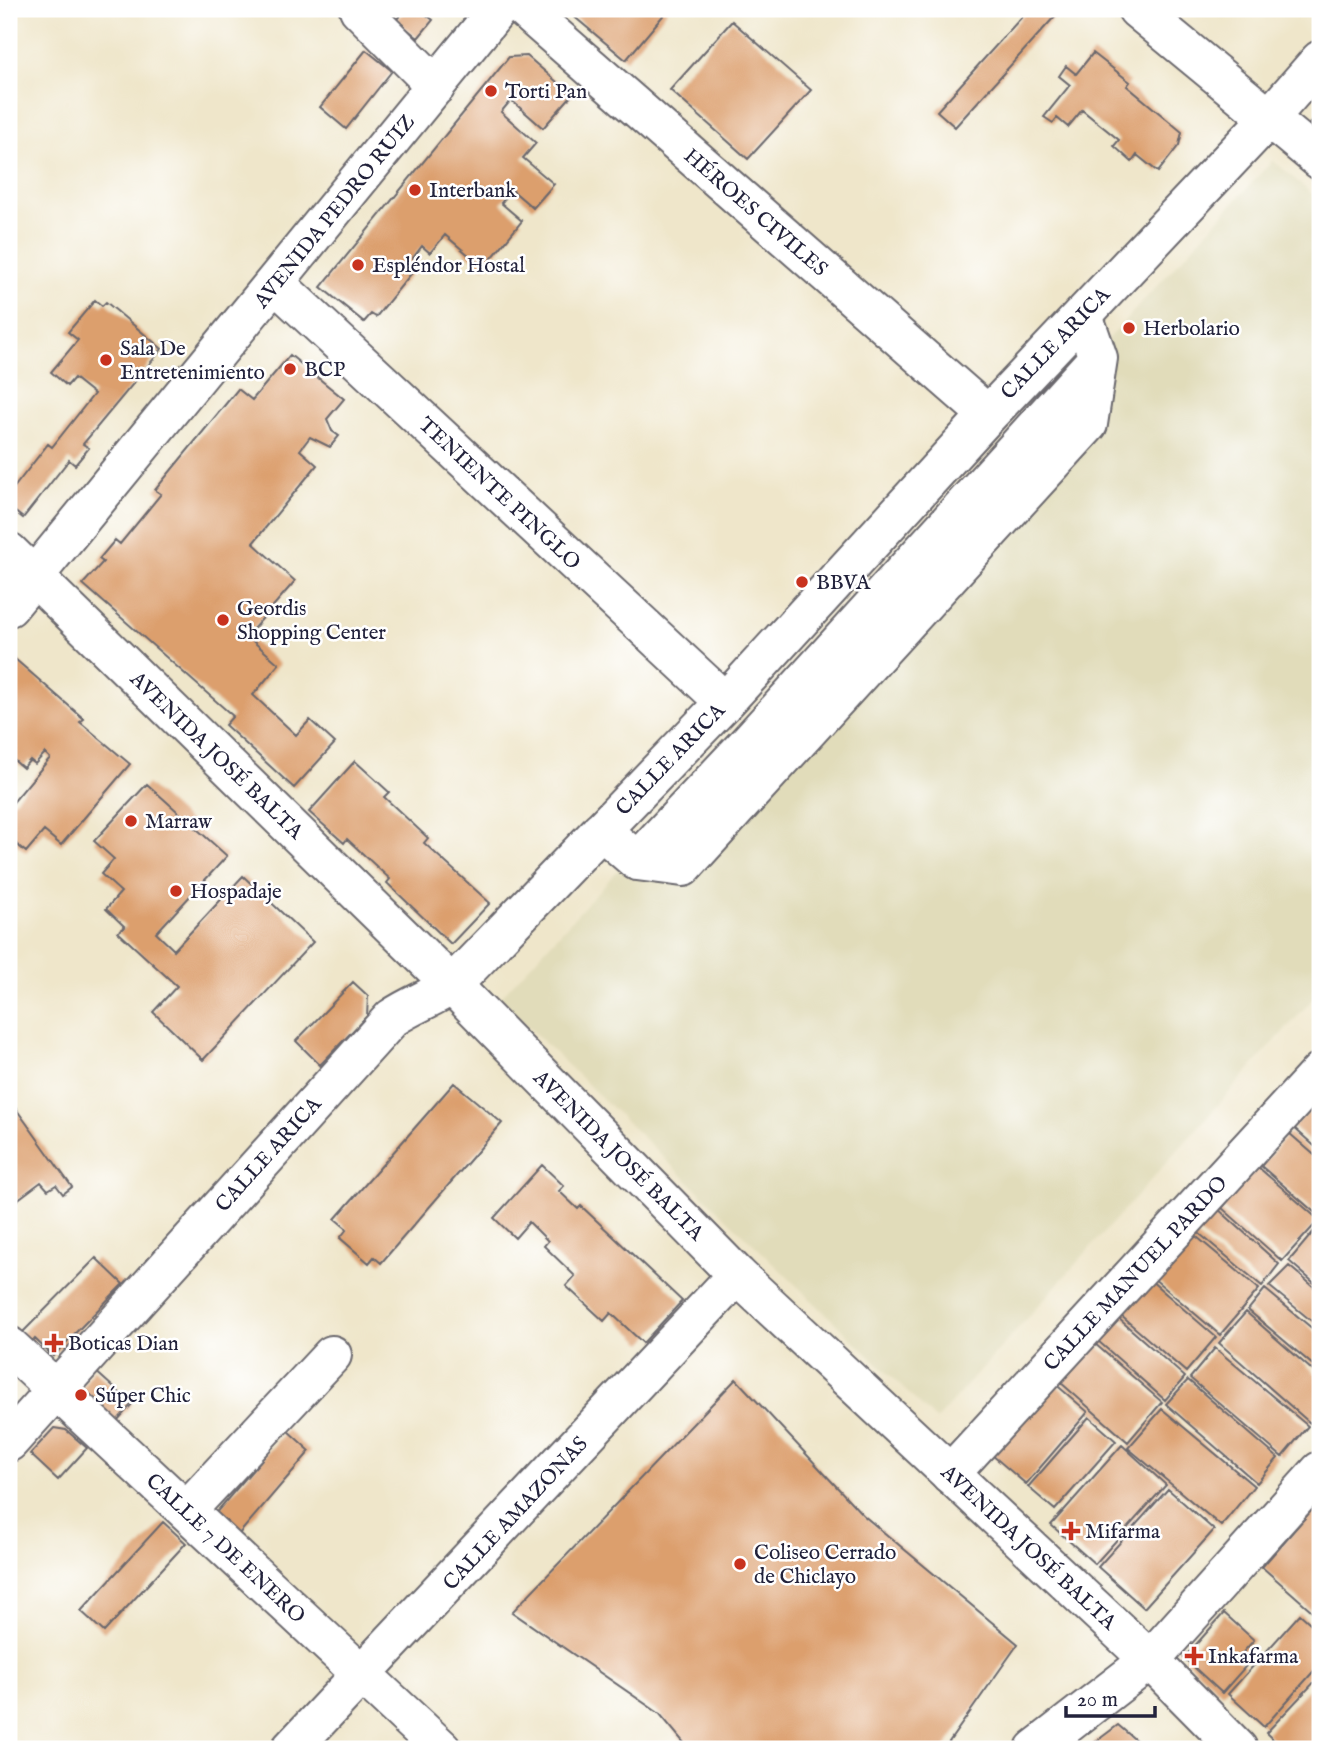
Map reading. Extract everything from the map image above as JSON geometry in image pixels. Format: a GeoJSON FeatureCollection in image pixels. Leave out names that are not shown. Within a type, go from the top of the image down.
{"type":"FeatureCollection","features":[{"type":"Feature","properties":{"kind":"street"},"geometry":{"type":"LineString","coordinates":[[359,9],[436,86]]}},
{"type":"Feature","properties":{"kind":"street","name":"AVENIDA PEDRO RUIZ"},"geometry":{"type":"LineString","coordinates":[[9,607],[22,564],[276,284],[498,9]]}},
{"type":"Feature","properties":{"kind":"street","name":"HÉROES CIVILES"},"geometry":{"type":"LineString","coordinates":[[524,9],[988,415]]}},
{"type":"Feature","properties":{"kind":"street"},"geometry":{"type":"LineString","coordinates":[[1137,9],[1320,160]]}},
{"type":"Feature","properties":{"kind":"street","name":"CALLE ARICA"},"geometry":{"type":"LineString","coordinates":[[9,1442],[392,1018],[411,1005],[432,998],[452,985],[725,702],[988,415],[1270,117],[1320,60]]}},
{"type":"Feature","properties":{"kind":"street","name":"TENIENTE PINGLO"},"geometry":{"type":"LineString","coordinates":[[276,284],[725,702]]}},
{"type":"Feature","properties":{"kind":"street"},"geometry":{"type":"LineString","coordinates":[[601,830],[637,861],[748,743],[1098,358],[1083,315]]}},
{"type":"Feature","properties":{"kind":"street","name":"AVENIDA JOSÉ BALTA"},"geometry":{"type":"LineString","coordinates":[[22,564],[452,985],[737,1275],[1150,1660],[1238,1749]]}},
{"type":"Feature","properties":{"kind":"street","name":"CALLE MANUEL PARDO"},"geometry":{"type":"LineString","coordinates":[[950,1474],[1320,1072]]}},
{"type":"Feature","properties":{"kind":"street","name":"CALLE AMAZONAS"},"geometry":{"type":"LineString","coordinates":[[291,1749],[737,1275]]}},
{"type":"Feature","properties":{"kind":"street","name":"CALLE 7 DE ENERO"},"geometry":{"type":"LineString","coordinates":[[9,1346],[442,1749]]}},
{"type":"Feature","properties":{"kind":"street"},"geometry":{"type":"LineString","coordinates":[[186,1511],[332,1355]]}},
{"type":"Feature","properties":{"kind":"street"},"geometry":{"type":"LineString","coordinates":[[1035,1749],[1150,1660],[1320,1471]]}},
{"type":"Feature","properties":{"kind":"shaded area"},"geometry":{"type":"Polygon","coordinates":[[[1273,160],[1320,201],[1320,991],[936,1420],[499,999],[1273,160]]]}},
{"type":"Feature","properties":{"kind":"building"},"geometry":{"type":"Polygon","coordinates":[[[406,9],[419,9],[433,20],[418,38],[396,20],[406,9]]]}},
{"type":"Feature","properties":{"kind":"building"},"geometry":{"type":"Polygon","coordinates":[[[565,9],[664,9],[667,11],[626,60],[565,9]]]}},
{"type":"Feature","properties":{"kind":"building"},"geometry":{"type":"Polygon","coordinates":[[[1029,9],[1049,9],[1056,15],[955,127],[937,111],[1029,9]]]}},
{"type":"Feature","properties":{"kind":"building"},"geometry":{"type":"Polygon","coordinates":[[[732,21],[811,90],[748,159],[670,90],[732,21]]]}},
{"type":"Feature","properties":{"kind":"building"},"geometry":{"type":"Polygon","coordinates":[[[366,50],[392,71],[346,129],[320,107],[366,50]]]}},
{"type":"Feature","properties":{"kind":"building"},"geometry":{"type":"Polygon","coordinates":[[[1093,53],[1130,82],[1127,86],[1182,132],[1179,145],[1158,172],[1137,155],[1132,162],[1114,146],[1119,140],[1082,110],[1068,127],[1057,118],[1053,123],[1044,117],[1070,85],[1059,76],[1066,66],[1076,74],[1093,53]]]}},
{"type":"Feature","properties":{"kind":"building"},"geometry":{"type":"Polygon","coordinates":[[[527,56],[572,95],[543,128],[511,100],[501,112],[536,143],[523,158],[554,184],[533,208],[512,190],[501,203],[522,221],[484,268],[445,235],[430,253],[422,246],[413,258],[419,264],[376,317],[371,314],[364,322],[321,287],[509,57],[527,56]]]}},
{"type":"Feature","properties":{"kind":"building"},"geometry":{"type":"Polygon","coordinates":[[[1320,113],[1320,133],[1310,124],[1320,113]]]}},
{"type":"Feature","properties":{"kind":"building","name":"Sala De Entretenimiento"},"geometry":{"type":"Polygon","coordinates":[[[95,300],[102,306],[106,302],[162,349],[83,444],[89,448],[75,465],[69,460],[23,518],[9,507],[9,494],[48,444],[52,447],[94,394],[74,378],[67,386],[51,372],[78,340],[68,332],[95,300]]]}},
{"type":"Feature","properties":{"kind":"building"},"geometry":{"type":"Polygon","coordinates":[[[290,355],[344,399],[327,419],[332,431],[339,436],[330,447],[310,437],[300,450],[317,465],[253,543],[295,581],[247,636],[279,664],[253,695],[296,735],[310,720],[335,743],[294,788],[225,725],[233,716],[83,584],[103,562],[99,559],[115,540],[120,544],[161,494],[155,490],[238,389],[252,400],[290,355]]]}},
{"type":"Feature","properties":{"kind":"building"},"geometry":{"type":"Polygon","coordinates":[[[15,659],[84,719],[80,722],[130,764],[61,845],[44,831],[26,852],[9,838],[9,807],[50,758],[45,753],[35,764],[30,760],[23,768],[9,756],[9,666],[15,659]]]}},
{"type":"Feature","properties":{"kind":"building"},"geometry":{"type":"Polygon","coordinates":[[[355,761],[389,792],[384,797],[428,838],[424,843],[490,903],[451,944],[387,883],[390,879],[347,839],[344,843],[309,812],[355,761]]]}},
{"type":"Feature","properties":{"kind":"building"},"geometry":{"type":"Polygon","coordinates":[[[147,784],[227,856],[156,933],[174,950],[243,876],[313,942],[203,1060],[153,1012],[177,986],[118,932],[125,927],[106,909],[121,892],[101,874],[114,859],[94,841],[147,784]]]}},
{"type":"Feature","properties":{"kind":"building"},"geometry":{"type":"Polygon","coordinates":[[[353,982],[368,996],[367,1016],[320,1065],[296,1041],[353,982]]]}},
{"type":"Feature","properties":{"kind":"building"},"geometry":{"type":"Polygon","coordinates":[[[454,1083],[502,1123],[381,1263],[374,1257],[369,1263],[340,1238],[347,1229],[335,1219],[454,1083]]]}},
{"type":"Feature","properties":{"kind":"building"},"geometry":{"type":"Polygon","coordinates":[[[9,1099],[72,1187],[63,1194],[56,1185],[48,1190],[41,1182],[9,1206],[9,1163],[15,1159],[9,1150],[9,1099]]]}},
{"type":"Feature","properties":{"kind":"building"},"geometry":{"type":"Polygon","coordinates":[[[1320,1101],[1320,1151],[1293,1127],[1320,1101]]]}},
{"type":"Feature","properties":{"kind":"building"},"geometry":{"type":"Polygon","coordinates":[[[1289,1133],[1320,1160],[1320,1217],[1261,1166],[1289,1133]]]}},
{"type":"Feature","properties":{"kind":"building"},"geometry":{"type":"Polygon","coordinates":[[[542,1165],[564,1186],[559,1191],[578,1209],[581,1206],[682,1301],[643,1343],[611,1313],[604,1321],[566,1286],[575,1276],[544,1246],[548,1241],[529,1222],[515,1238],[494,1218],[542,1165]]]}},
{"type":"Feature","properties":{"kind":"building"},"geometry":{"type":"Polygon","coordinates":[[[1258,1167],[1319,1220],[1282,1261],[1222,1208],[1258,1167]]]}},
{"type":"Feature","properties":{"kind":"building"},"geometry":{"type":"Polygon","coordinates":[[[1217,1208],[1279,1264],[1262,1286],[1195,1230],[1217,1208]]]}},
{"type":"Feature","properties":{"kind":"building"},"geometry":{"type":"Polygon","coordinates":[[[1320,1224],[1320,1288],[1289,1261],[1320,1224]]]}},
{"type":"Feature","properties":{"kind":"building"},"geometry":{"type":"Polygon","coordinates":[[[1191,1232],[1259,1289],[1220,1335],[1153,1278],[1191,1232]]]}},
{"type":"Feature","properties":{"kind":"building"},"geometry":{"type":"Polygon","coordinates":[[[96,1258],[123,1284],[53,1356],[35,1339],[28,1347],[18,1337],[96,1258]]]}},
{"type":"Feature","properties":{"kind":"building"},"geometry":{"type":"Polygon","coordinates":[[[1289,1266],[1320,1292],[1320,1328],[1269,1286],[1289,1266]]]}},
{"type":"Feature","properties":{"kind":"building"},"geometry":{"type":"Polygon","coordinates":[[[1150,1280],[1216,1337],[1186,1372],[1120,1315],[1150,1280]]]}},
{"type":"Feature","properties":{"kind":"building"},"geometry":{"type":"Polygon","coordinates":[[[1265,1289],[1320,1335],[1320,1371],[1248,1310],[1265,1289]]]}},
{"type":"Feature","properties":{"kind":"building"},"geometry":{"type":"Polygon","coordinates":[[[1246,1312],[1320,1377],[1320,1411],[1310,1423],[1219,1343],[1246,1312]]]}},
{"type":"Feature","properties":{"kind":"building"},"geometry":{"type":"Polygon","coordinates":[[[1118,1318],[1185,1377],[1165,1400],[1098,1341],[1118,1318]]]}},
{"type":"Feature","properties":{"kind":"building"},"geometry":{"type":"Polygon","coordinates":[[[1094,1343],[1162,1402],[1128,1442],[1060,1382],[1094,1343]]]}},
{"type":"Feature","properties":{"kind":"building"},"geometry":{"type":"Polygon","coordinates":[[[1215,1348],[1308,1426],[1282,1457],[1190,1378],[1215,1348]]]}},
{"type":"Feature","properties":{"kind":"building"},"geometry":{"type":"Polygon","coordinates":[[[93,1369],[132,1404],[108,1431],[75,1402],[93,1369]]]}},
{"type":"Feature","properties":{"kind":"building","name":"Coliseo Cerrado de Chiclayo"},"geometry":{"type":"Polygon","coordinates":[[[736,1379],[863,1515],[1018,1644],[944,1749],[689,1749],[660,1714],[512,1612],[736,1379]]]}},
{"type":"Feature","properties":{"kind":"building"},"geometry":{"type":"Polygon","coordinates":[[[1188,1380],[1278,1458],[1257,1483],[1166,1404],[1188,1380]]]}},
{"type":"Feature","properties":{"kind":"building"},"geometry":{"type":"Polygon","coordinates":[[[1053,1382],[1088,1412],[1026,1484],[992,1455],[1053,1382]]]}},
{"type":"Feature","properties":{"kind":"building"},"geometry":{"type":"Polygon","coordinates":[[[1162,1409],[1254,1486],[1221,1526],[1128,1448],[1162,1409]]]}},
{"type":"Feature","properties":{"kind":"building"},"geometry":{"type":"Polygon","coordinates":[[[1089,1417],[1116,1441],[1055,1510],[1028,1487],[1089,1417]]]}},
{"type":"Feature","properties":{"kind":"building"},"geometry":{"type":"Polygon","coordinates":[[[54,1428],[66,1430],[87,1448],[58,1480],[30,1454],[54,1428]]]}},
{"type":"Feature","properties":{"kind":"building"},"geometry":{"type":"Polygon","coordinates":[[[287,1430],[310,1451],[238,1535],[214,1515],[287,1430]]]}},
{"type":"Feature","properties":{"kind":"building"},"geometry":{"type":"Polygon","coordinates":[[[1122,1445],[1166,1485],[1095,1564],[1051,1525],[1122,1445]]]}},
{"type":"Feature","properties":{"kind":"building"},"geometry":{"type":"Polygon","coordinates":[[[1168,1489],[1214,1530],[1144,1608],[1098,1567],[1168,1489]]]}},
{"type":"Feature","properties":{"kind":"building"},"geometry":{"type":"Polygon","coordinates":[[[1318,1503],[1320,1505],[1320,1618],[1262,1567],[1318,1503]]]}},
{"type":"Feature","properties":{"kind":"building"},"geometry":{"type":"Polygon","coordinates":[[[163,1522],[186,1543],[104,1632],[81,1611],[163,1522]]]}},
{"type":"Feature","properties":{"kind":"building"},"geometry":{"type":"Polygon","coordinates":[[[1224,1613],[1254,1640],[1237,1659],[1246,1666],[1222,1693],[1184,1658],[1224,1613]]]}},
{"type":"Feature","properties":{"kind":"building"},"geometry":{"type":"Polygon","coordinates":[[[1300,1614],[1320,1632],[1320,1664],[1264,1727],[1228,1694],[1300,1614]]]}},
{"type":"Feature","properties":{"kind":"building"},"geometry":{"type":"Polygon","coordinates":[[[1320,1676],[1320,1749],[1283,1749],[1266,1733],[1320,1676]]]}},
{"type":"Feature","properties":{"kind":"building"},"geometry":{"type":"Polygon","coordinates":[[[1118,1725],[1146,1749],[1086,1749],[1118,1725]]]}},
{"type":"Feature","properties":{"kind":"place","name":"Torti Pan"},"geometry":{"type":"Point","coordinates":[491,91]}},
{"type":"Feature","properties":{"kind":"place","name":"Interbank"},"geometry":{"type":"Point","coordinates":[415,190]}},
{"type":"Feature","properties":{"kind":"place","name":"Espléndor Hostal"},"geometry":{"type":"Point","coordinates":[358,265]}},
{"type":"Feature","properties":{"kind":"place","name":"Herbolario"},"geometry":{"type":"Point","coordinates":[1129,328]}},
{"type":"Feature","properties":{"kind":"place","name":"Sala De Entretenimiento"},"geometry":{"type":"Point","coordinates":[106,360]}},
{"type":"Feature","properties":{"kind":"place","name":"BCP"},"geometry":{"type":"Point","coordinates":[290,369]}},
{"type":"Feature","properties":{"kind":"place","name":"BBVA"},"geometry":{"type":"Point","coordinates":[802,582]}},
{"type":"Feature","properties":{"kind":"place","name":"Geordis Shopping Center"},"geometry":{"type":"Point","coordinates":[223,620]}},
{"type":"Feature","properties":{"kind":"place","name":"Marraw"},"geometry":{"type":"Point","coordinates":[131,821]}},
{"type":"Feature","properties":{"kind":"place","name":"Hospadaje"},"geometry":{"type":"Point","coordinates":[176,891]}},
{"type":"Feature","properties":{"kind":"place","name":"Boticas Dian"},"geometry":{"type":"Point","coordinates":[54,1343]}},
{"type":"Feature","properties":{"kind":"place","name":"Súper Chic"},"geometry":{"type":"Point","coordinates":[81,1395]}},
{"type":"Feature","properties":{"kind":"place","name":"Mifarma"},"geometry":{"type":"Point","coordinates":[1071,1531]}},
{"type":"Feature","properties":{"kind":"place","name":"Coliseo Cerrado de Chiclayo"},"geometry":{"type":"Point","coordinates":[740,1564]}},
{"type":"Feature","properties":{"kind":"place","name":"Inkafarma"},"geometry":{"type":"Point","coordinates":[1194,1656]}}]}
